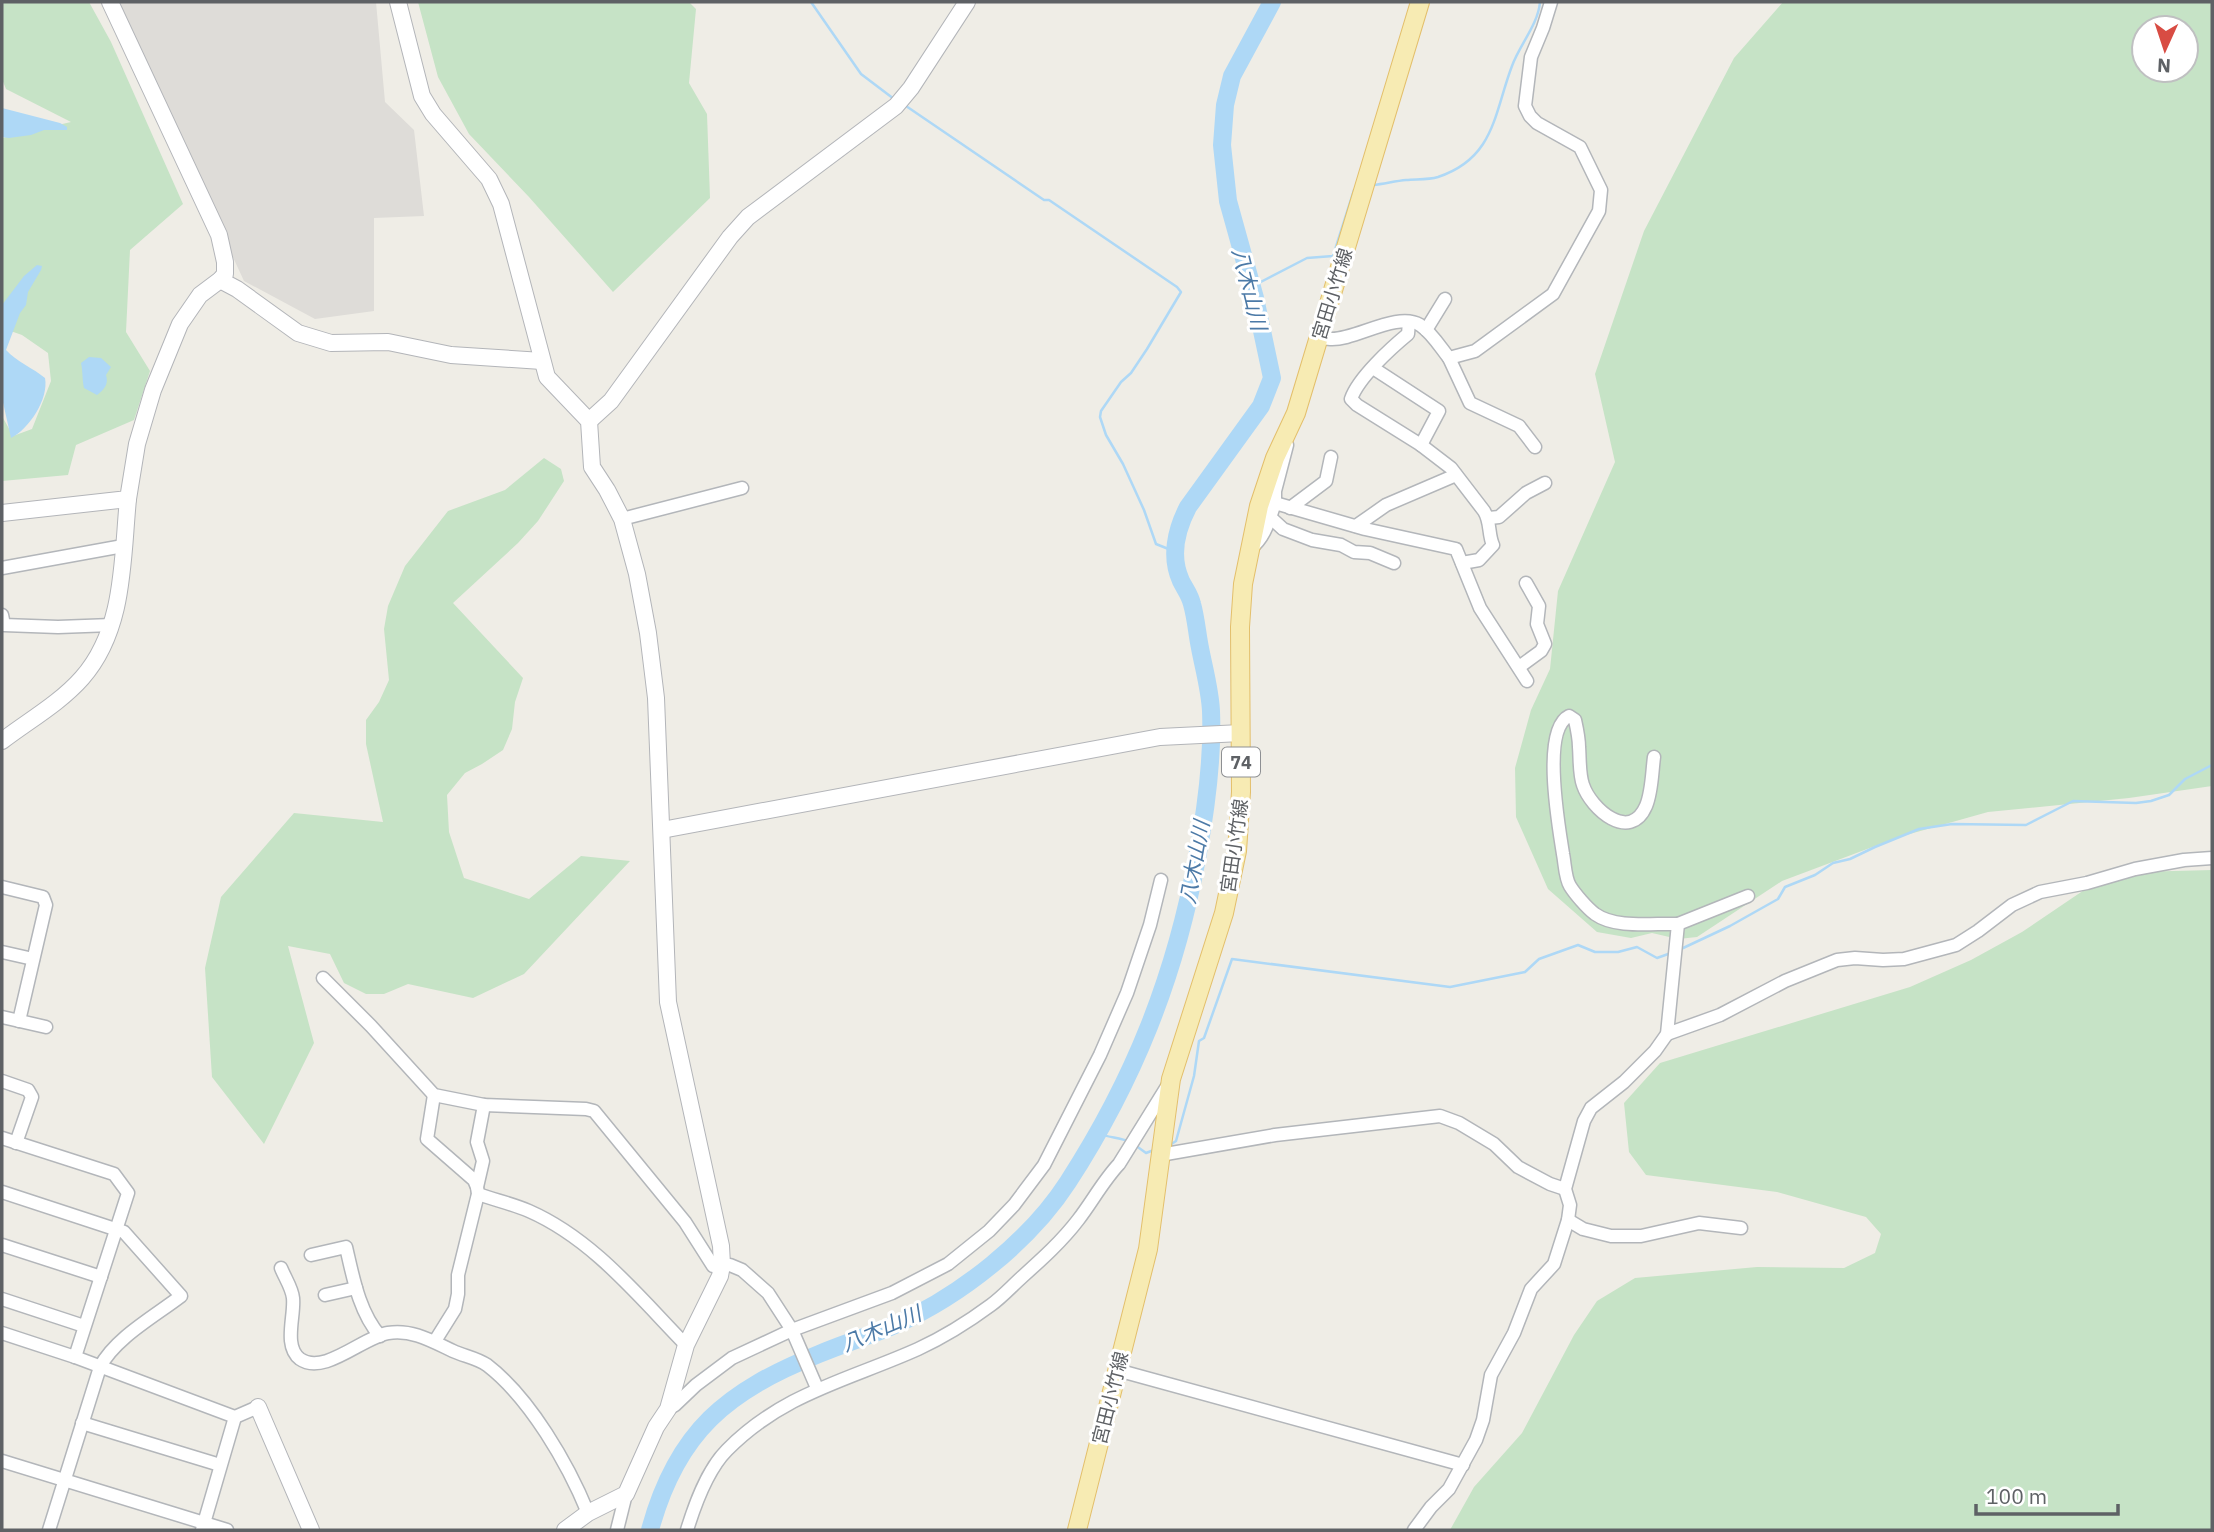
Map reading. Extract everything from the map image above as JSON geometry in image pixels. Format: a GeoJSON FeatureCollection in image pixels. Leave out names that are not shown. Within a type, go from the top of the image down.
{"type":"FeatureCollection","features":[{"type":"Feature","properties":{"kind":"main road","name":"宮田小竹線"},"geometry":{"type":"LineString","coordinates":[[1077,1530],[1148,1249],[1171,1079],[1224,913],[1237,851],[1241,792],[1233,733],[1240,627],[1249,549],[1259,506],[1275,458],[1296,413],[1420,2]]}},
{"type":"Feature","properties":{"kind":"street"},"geometry":{"type":"LineString","coordinates":[[2,740],[71,689],[82,678],[107,640],[112,625],[137,444],[153,390],[180,324],[200,295],[225,274],[219,235],[110,2]]}},
{"type":"Feature","properties":{"kind":"street"},"geometry":{"type":"LineString","coordinates":[[398,2],[422,96],[433,114],[489,178],[501,204],[547,377],[589,421],[592,467],[622,519],[637,574],[650,646],[656,698],[668,1002],[721,1246],[722,1265],[720,1276],[686,1345],[668,1409],[656,1427],[626,1494],[617,1530]]}},
{"type":"Feature","properties":{"kind":"street"},"geometry":{"type":"LineString","coordinates":[[589,421],[611,401],[730,237],[748,217],[896,106],[911,88],[967,2]]}},
{"type":"Feature","properties":{"kind":"street"},"geometry":{"type":"LineString","coordinates":[[1449,358],[1475,351],[1553,294],[1599,211],[1601,190],[1580,147],[1537,123],[1525,106],[1531,57],[1551,2]]}},
{"type":"Feature","properties":{"kind":"street"},"geometry":{"type":"LineString","coordinates":[[220,280],[237,289],[298,333],[331,343],[388,342],[451,355],[542,361]]}},
{"type":"Feature","properties":{"kind":"street"},"geometry":{"type":"LineString","coordinates":[[1426,330],[1445,299]]}},
{"type":"Feature","properties":{"kind":"street"},"geometry":{"type":"LineString","coordinates":[[1319,337],[1331,340],[1385,325],[1409,322],[1419,324],[1449,358],[1470,403],[1514,423],[1535,447]]}},
{"type":"Feature","properties":{"kind":"street"},"geometry":{"type":"LineString","coordinates":[[1409,322],[1408,334],[1389,349],[1351,399],[1451,468],[1489,518],[1493,545],[1479,561],[1462,563]]}},
{"type":"Feature","properties":{"kind":"street"},"geometry":{"type":"LineString","coordinates":[[1373,369],[1439,411],[1421,445]]}},
{"type":"Feature","properties":{"kind":"street"},"geometry":{"type":"LineString","coordinates":[[1249,549],[1263,536],[1275,503],[1275,491],[1287,449],[1287,431]]}},
{"type":"Feature","properties":{"kind":"street"},"geometry":{"type":"LineString","coordinates":[[1290,508],[1326,481],[1331,457]]}},
{"type":"Feature","properties":{"kind":"street"},"geometry":{"type":"LineString","coordinates":[[1356,526],[1386,505],[1456,475]]}},
{"type":"Feature","properties":{"kind":"street"},"geometry":{"type":"LineString","coordinates":[[1489,518],[1499,517],[1526,493],[1545,483]]}},
{"type":"Feature","properties":{"kind":"street"},"geometry":{"type":"LineString","coordinates":[[622,519],[742,488]]}},
{"type":"Feature","properties":{"kind":"street"},"geometry":{"type":"LineString","coordinates":[[2,513],[128,499]]}},
{"type":"Feature","properties":{"kind":"street"},"geometry":{"type":"LineString","coordinates":[[1275,503],[1356,526],[1456,549],[1480,608],[1527,681]]}},
{"type":"Feature","properties":{"kind":"street"},"geometry":{"type":"LineString","coordinates":[[1270,517],[1283,529],[1302,537],[1341,545],[1354,552],[1370,553],[1394,563]]}},
{"type":"Feature","properties":{"kind":"street"},"geometry":{"type":"LineString","coordinates":[[2,568],[123,547]]}},
{"type":"Feature","properties":{"kind":"street"},"geometry":{"type":"LineString","coordinates":[[1519,667],[1541,651],[1545,644],[1537,624],[1539,606],[1526,583]]}},
{"type":"Feature","properties":{"kind":"street"},"geometry":{"type":"LineString","coordinates":[[2,614],[4,625],[112,625]]}},
{"type":"Feature","properties":{"kind":"street"},"geometry":{"type":"LineString","coordinates":[[1654,757],[1647,804],[1632,822],[1618,822],[1589,800],[1581,782],[1575,720],[1569,716],[1563,719],[1555,746],[1554,785],[1569,885],[1595,914],[1616,923],[1678,924],[1748,895]]}},
{"type":"Feature","properties":{"kind":"street"},"geometry":{"type":"LineString","coordinates":[[662,831],[1160,737],[1233,733]]}},
{"type":"Feature","properties":{"kind":"street"},"geometry":{"type":"LineString","coordinates":[[1667,1034],[1720,1015],[1784,981],[1837,960],[1904,959],[1956,945],[2012,905],[2040,892],[2087,883],[2135,869],[2212,858]]}},
{"type":"Feature","properties":{"kind":"street"},"geometry":{"type":"LineString","coordinates":[[668,1409],[732,1358],[792,1330],[892,1293],[948,1264],[989,1231],[1014,1205],[1044,1165],[1100,1055],[1127,993],[1150,925],[1161,880]]}},
{"type":"Feature","properties":{"kind":"street"},"geometry":{"type":"LineString","coordinates":[[2,887],[43,897],[46,905],[19,1021]]}},
{"type":"Feature","properties":{"kind":"street"},"geometry":{"type":"LineString","coordinates":[[1414,1530],[1449,1489],[1463,1465],[1483,1420],[1491,1375],[1514,1333],[1531,1289],[1554,1264],[1568,1220],[1570,1206],[1565,1189],[1584,1121],[1591,1108],[1624,1082],[1655,1051],[1667,1034],[1678,924]]}},
{"type":"Feature","properties":{"kind":"street"},"geometry":{"type":"LineString","coordinates":[[2,952],[33,959]]}},
{"type":"Feature","properties":{"kind":"street"},"geometry":{"type":"LineString","coordinates":[[323,978],[434,1095],[484,1105],[594,1111],[685,1222],[713,1266],[730,1265],[742,1270],[768,1293],[792,1330],[817,1388]]}},
{"type":"Feature","properties":{"kind":"street"},"geometry":{"type":"LineString","coordinates":[[2,1017],[46,1027]]}},
{"type":"Feature","properties":{"kind":"street"},"geometry":{"type":"LineString","coordinates":[[687,1530],[710,1474],[725,1451],[777,1409],[817,1388],[917,1349],[955,1330],[994,1303],[1060,1242],[1119,1164],[1171,1079]]}},
{"type":"Feature","properties":{"kind":"street"},"geometry":{"type":"LineString","coordinates":[[2,1081],[28,1090],[32,1097],[16,1143]]}},
{"type":"Feature","properties":{"kind":"street"},"geometry":{"type":"LineString","coordinates":[[434,1095],[427,1139],[474,1180],[477,1191]]}},
{"type":"Feature","properties":{"kind":"street"},"geometry":{"type":"LineString","coordinates":[[435,1341],[455,1309],[458,1275],[483,1161],[477,1142],[484,1105]]}},
{"type":"Feature","properties":{"kind":"street"},"geometry":{"type":"LineString","coordinates":[[1160,1155],[1275,1135],[1440,1116],[1459,1123],[1494,1144],[1518,1167],[1565,1189]]}},
{"type":"Feature","properties":{"kind":"street"},"geometry":{"type":"LineString","coordinates":[[2,1138],[114,1174],[128,1193],[75,1357]]}},
{"type":"Feature","properties":{"kind":"street"},"geometry":{"type":"LineString","coordinates":[[477,1191],[530,1211],[569,1233],[607,1264],[686,1345]]}},
{"type":"Feature","properties":{"kind":"street"},"geometry":{"type":"LineString","coordinates":[[2,1192],[124,1232],[181,1296],[120,1342],[105,1357],[49,1530]]}},
{"type":"Feature","properties":{"kind":"street"},"geometry":{"type":"LineString","coordinates":[[1568,1220],[1583,1229],[1611,1236],[1641,1236],[1699,1223],[1741,1228]]}},
{"type":"Feature","properties":{"kind":"street"},"geometry":{"type":"LineString","coordinates":[[2,1245],[101,1277]]}},
{"type":"Feature","properties":{"kind":"street"},"geometry":{"type":"LineString","coordinates":[[310,1255],[346,1247],[356,1288],[372,1327],[380,1336]]}},
{"type":"Feature","properties":{"kind":"street"},"geometry":{"type":"LineString","coordinates":[[281,1268],[293,1295],[292,1349],[300,1359],[311,1363],[325,1362],[380,1336],[407,1332],[435,1341],[486,1365],[517,1395],[573,1476],[588,1513]]}},
{"type":"Feature","properties":{"kind":"street"},"geometry":{"type":"LineString","coordinates":[[325,1295],[356,1288]]}},
{"type":"Feature","properties":{"kind":"street"},"geometry":{"type":"LineString","coordinates":[[2,1299],[84,1326]]}},
{"type":"Feature","properties":{"kind":"street"},"geometry":{"type":"LineString","coordinates":[[2,1333],[75,1357],[235,1417],[258,1407],[311,1530]]}},
{"type":"Feature","properties":{"kind":"street"},"geometry":{"type":"LineString","coordinates":[[1117,1370],[1463,1465]]}},
{"type":"Feature","properties":{"kind":"street"},"geometry":{"type":"LineString","coordinates":[[203,1527],[235,1417]]}},
{"type":"Feature","properties":{"kind":"street"},"geometry":{"type":"LineString","coordinates":[[82,1423],[220,1465]]}},
{"type":"Feature","properties":{"kind":"street"},"geometry":{"type":"LineString","coordinates":[[2,1461],[203,1527],[227,1530]]}},
{"type":"Feature","properties":{"kind":"street"},"geometry":{"type":"LineString","coordinates":[[565,1530],[588,1513],[626,1494]]}},
{"type":"Feature","properties":{"kind":"shaded area"},"geometry":{"type":"Polygon","coordinates":[[[115,2],[376,2],[385,102],[414,130],[424,216],[374,218],[374,311],[315,319],[244,281],[115,2]]]}},
{"type":"Feature","properties":{"kind":"green space"},"geometry":{"type":"Polygon","coordinates":[[[2,2],[89,2],[111,42],[183,204],[130,250],[126,332],[150,371],[134,420],[76,445],[68,475],[2,481],[2,416],[13,436],[32,429],[51,381],[48,353],[22,335],[2,328],[2,138],[71,122],[6,89],[2,79],[2,2]]]}},
{"type":"Feature","properties":{"kind":"green space"},"geometry":{"type":"Polygon","coordinates":[[[418,2],[689,2],[696,9],[689,83],[707,114],[710,198],[613,292],[469,134],[438,77],[418,2]]]}},
{"type":"Feature","properties":{"kind":"green space"},"geometry":{"type":"Polygon","coordinates":[[[1783,2],[2212,2],[2212,786],[2129,798],[1988,812],[1899,837],[1782,881],[1697,937],[1678,939],[1652,933],[1631,938],[1597,932],[1548,889],[1516,817],[1515,768],[1531,710],[1550,669],[1558,591],[1615,462],[1595,374],[1644,231],[1734,58],[1783,2]]]}},
{"type":"Feature","properties":{"kind":"green space"},"geometry":{"type":"Polygon","coordinates":[[[544,458],[561,469],[564,481],[538,521],[518,543],[453,603],[523,678],[515,702],[512,729],[503,750],[465,773],[447,795],[449,832],[464,878],[529,899],[581,856],[630,861],[524,974],[473,998],[408,984],[384,994],[366,994],[344,983],[330,954],[288,946],[314,1043],[264,1144],[212,1077],[205,968],[221,897],[294,813],[383,822],[366,744],[366,720],[379,702],[389,680],[384,629],[388,606],[405,566],[448,511],[505,490],[544,458]]]}},
{"type":"Feature","properties":{"kind":"green space"},"geometry":{"type":"Polygon","coordinates":[[[2212,870],[2212,1530],[1450,1530],[1474,1487],[1522,1433],[1574,1335],[1597,1301],[1635,1278],[1757,1267],[1844,1268],[1875,1253],[1881,1234],[1866,1217],[1777,1192],[1646,1175],[1629,1152],[1624,1103],[1660,1063],[1910,987],[1971,960],[2022,932],[2093,884],[2135,872],[2212,870]]]}},
{"type":"Feature","properties":{"kind":"water"},"geometry":{"type":"Polygon","coordinates":[[[2,108],[60,123],[67,127],[67,130],[44,130],[31,135],[2,137],[2,108]]]}},
{"type":"Feature","properties":{"kind":"water"},"geometry":{"type":"Polygon","coordinates":[[[37,265],[42,266],[41,270],[28,292],[26,305],[20,313],[6,350],[45,378],[44,395],[31,421],[11,438],[2,398],[2,305],[24,276],[37,265]]]}},
{"type":"Feature","properties":{"kind":"water"},"geometry":{"type":"Polygon","coordinates":[[[89,357],[101,358],[111,367],[106,375],[105,386],[97,395],[84,388],[81,363],[89,357]]]}},
{"type":"Feature","properties":{"kind":"waterway"},"geometry":{"type":"LineString","coordinates":[[811,2],[861,74],[894,99]]}},
{"type":"Feature","properties":{"kind":"waterway","name":"八木山川"},"geometry":{"type":"LineString","coordinates":[[650,1530],[661,1496],[675,1466],[691,1441],[710,1419],[732,1400],[786,1368],[888,1328],[921,1312],[992,1265],[1034,1225],[1068,1182],[1092,1144],[1149,1026],[1164,986],[1188,902],[1203,822],[1211,748],[1209,695],[1193,609],[1176,563],[1176,544],[1188,507],[1261,406],[1272,378],[1255,298],[1228,201],[1222,145],[1225,105],[1232,76],[1272,2]]}},
{"type":"Feature","properties":{"kind":"waterway"},"geometry":{"type":"LineString","coordinates":[[1373,185],[1438,177],[1457,169],[1482,146],[1496,117],[1515,58],[1536,19],[1540,2]]}},
{"type":"Feature","properties":{"kind":"waterway"},"geometry":{"type":"LineString","coordinates":[[906,106],[1044,200],[1049,200],[1181,292],[1147,349],[1131,373],[1121,382],[1101,411],[1100,417],[1106,435],[1144,510],[1156,544],[1176,552]]}},
{"type":"Feature","properties":{"kind":"waterway"},"geometry":{"type":"LineString","coordinates":[[1251,287],[1307,258],[1333,256],[1354,190]]}},
{"type":"Feature","properties":{"kind":"waterway"},"geometry":{"type":"LineString","coordinates":[[1681,949],[1778,899],[1785,887],[1815,875],[1833,863],[1850,859],[1919,829],[1952,824],[2026,825],[2073,801],[2151,801],[2169,795],[2185,779],[2212,765]]}},
{"type":"Feature","properties":{"kind":"waterway"},"geometry":{"type":"LineString","coordinates":[[1170,1145],[1176,1141],[1194,1076],[1199,1041],[1204,1038],[1232,959],[1450,987],[1525,972],[1539,959],[1578,945],[1595,952],[1618,952],[1637,947],[1657,958],[1671,953]]}},
{"type":"Feature","properties":{"kind":"waterway"},"geometry":{"type":"LineString","coordinates":[[1098,1133],[1130,1142]]}},
{"type":"Feature","properties":{"kind":"waterway"},"geometry":{"type":"LineString","coordinates":[[1135,1145],[1146,1153],[1154,1150]]}}]}
